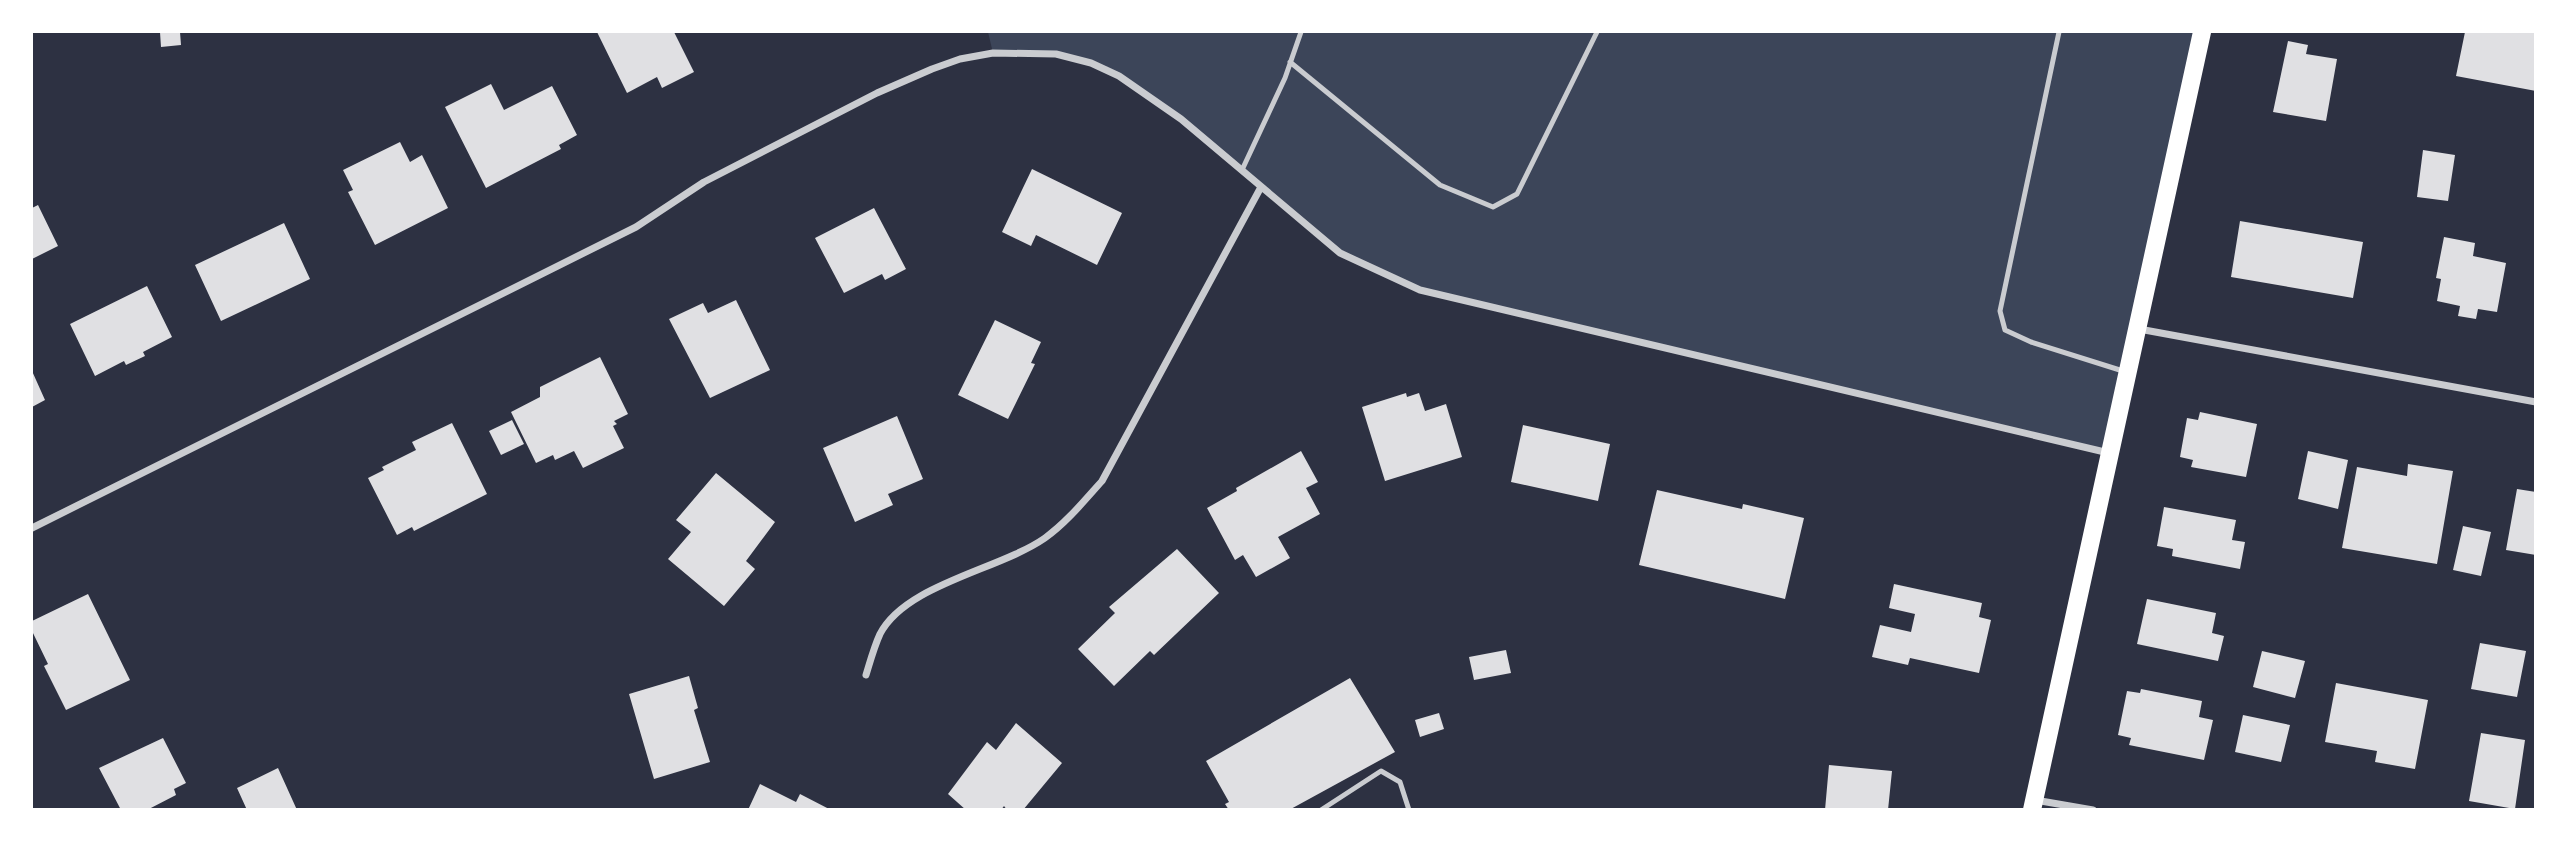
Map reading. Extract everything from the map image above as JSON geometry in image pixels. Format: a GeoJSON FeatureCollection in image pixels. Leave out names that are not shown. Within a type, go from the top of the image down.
{"type":"FeatureCollection","features":[{"type":"Feature","properties":{"kind":"main road"},"geometry":{"type":"LineString","coordinates":[[2033,804],[2202,32]]}},
{"type":"Feature","properties":{"kind":"street"},"geometry":{"type":"LineString","coordinates":[[32,528],[636,227],[687,191],[877,93],[960,58],[993,53],[1056,54],[1091,63],[1119,76],[1242,170],[1340,253],[1420,290],[2109,453]]}},
{"type":"Feature","properties":{"kind":"street"},"geometry":{"type":"LineString","coordinates":[[866,675],[880,633],[901,608],[930,592],[1009,559],[1045,538],[1073,514],[1102,481],[1261,187]]}},
{"type":"Feature","properties":{"kind":"street"},"geometry":{"type":"LineString","coordinates":[[2138,329],[2536,402]]}},
{"type":"Feature","properties":{"kind":"street"},"geometry":{"type":"LineString","coordinates":[[2033,804],[2093,810]]}},
{"type":"Feature","properties":{"kind":"lane"},"geometry":{"type":"LineString","coordinates":[[1242,170],[1301,32]]}},
{"type":"Feature","properties":{"kind":"lane"},"geometry":{"type":"LineString","coordinates":[[1290,62],[1440,185],[1493,207],[1517,194],[1597,32]]}},
{"type":"Feature","properties":{"kind":"lane"},"geometry":{"type":"LineString","coordinates":[[2059,32],[2000,311],[2005,330],[2031,342],[2128,373]]}},
{"type":"Feature","properties":{"kind":"lane"},"geometry":{"type":"LineString","coordinates":[[1321,810],[1381,771],[1400,782],[1409,810]]}},
{"type":"Feature","properties":{"kind":"shaded area"},"geometry":{"type":"Polygon","coordinates":[[[988,32],[2202,32],[2109,453],[1420,290],[1340,253],[1219,151],[1119,76],[1056,54],[993,53],[988,32]]]}},
{"type":"Feature","properties":{"kind":"building"},"geometry":{"type":"Polygon","coordinates":[[[160,32],[180,32],[181,45],[161,47],[160,32]]]}},
{"type":"Feature","properties":{"kind":"building"},"geometry":{"type":"Polygon","coordinates":[[[597,32],[674,32],[694,72],[662,88],[657,77],[627,93],[597,32]]]}},
{"type":"Feature","properties":{"kind":"building"},"geometry":{"type":"Polygon","coordinates":[[[2465,32],[2536,32],[2536,91],[2456,76],[2465,32]]]}},
{"type":"Feature","properties":{"kind":"building"},"geometry":{"type":"Polygon","coordinates":[[[2288,41],[2308,45],[2306,54],[2337,59],[2326,121],[2273,112],[2288,41]]]}},
{"type":"Feature","properties":{"kind":"building"},"geometry":{"type":"Polygon","coordinates":[[[491,84],[504,110],[552,86],[577,135],[559,145],[561,149],[486,188],[445,107],[491,84]]]}},
{"type":"Feature","properties":{"kind":"building"},"geometry":{"type":"Polygon","coordinates":[[[400,142],[410,162],[422,155],[448,208],[375,245],[348,192],[353,190],[343,170],[400,142]]]}},
{"type":"Feature","properties":{"kind":"building"},"geometry":{"type":"Polygon","coordinates":[[[2423,150],[2455,155],[2448,201],[2417,197],[2423,150]]]}},
{"type":"Feature","properties":{"kind":"building"},"geometry":{"type":"Polygon","coordinates":[[[1032,169],[1122,213],[1097,265],[1036,235],[1031,246],[1002,232],[1032,169]]]}},
{"type":"Feature","properties":{"kind":"building"},"geometry":{"type":"Polygon","coordinates":[[[38,205],[58,246],[32,259],[32,208],[38,205]]]}},
{"type":"Feature","properties":{"kind":"building"},"geometry":{"type":"Polygon","coordinates":[[[874,208],[906,269],[885,280],[882,274],[844,293],[815,238],[874,208]]]}},
{"type":"Feature","properties":{"kind":"building"},"geometry":{"type":"Polygon","coordinates":[[[2240,221],[2363,242],[2353,298],[2231,277],[2240,221]]]}},
{"type":"Feature","properties":{"kind":"building"},"geometry":{"type":"Polygon","coordinates":[[[284,223],[310,279],[221,321],[195,265],[284,223]]]}},
{"type":"Feature","properties":{"kind":"building"},"geometry":{"type":"Polygon","coordinates":[[[2444,237],[2475,243],[2473,256],[2506,263],[2497,312],[2478,309],[2476,319],[2458,316],[2460,306],[2437,301],[2441,279],[2436,278],[2444,237]]]}},
{"type":"Feature","properties":{"kind":"building"},"geometry":{"type":"Polygon","coordinates":[[[147,286],[172,337],[143,352],[145,356],[126,365],[124,361],[95,376],[70,324],[147,286]]]}},
{"type":"Feature","properties":{"kind":"building"},"geometry":{"type":"Polygon","coordinates":[[[736,300],[770,370],[710,398],[669,319],[703,303],[708,313],[736,300]]]}},
{"type":"Feature","properties":{"kind":"building"},"geometry":{"type":"Polygon","coordinates":[[[995,320],[1041,342],[1031,363],[1035,364],[1008,419],[958,395],[995,320]]]}},
{"type":"Feature","properties":{"kind":"building"},"geometry":{"type":"Polygon","coordinates":[[[600,357],[628,414],[614,421],[617,424],[613,426],[624,448],[583,468],[574,451],[555,460],[553,455],[536,463],[511,412],[540,397],[540,387],[600,357]]]}},
{"type":"Feature","properties":{"kind":"building"},"geometry":{"type":"Polygon","coordinates":[[[32,371],[45,400],[32,407],[32,371]]]}},
{"type":"Feature","properties":{"kind":"building"},"geometry":{"type":"Polygon","coordinates":[[[1406,393],[1407,397],[1419,393],[1425,411],[1446,404],[1462,457],[1385,481],[1362,407],[1406,393]]]}},
{"type":"Feature","properties":{"kind":"building"},"geometry":{"type":"Polygon","coordinates":[[[2200,412],[2257,424],[2246,477],[2191,467],[2193,460],[2180,457],[2187,418],[2198,420],[2200,412]]]}},
{"type":"Feature","properties":{"kind":"building"},"geometry":{"type":"Polygon","coordinates":[[[897,416],[923,479],[888,494],[893,505],[855,522],[823,448],[897,416]]]}},
{"type":"Feature","properties":{"kind":"building"},"geometry":{"type":"Polygon","coordinates":[[[512,420],[524,444],[501,455],[489,431],[512,420]]]}},
{"type":"Feature","properties":{"kind":"building"},"geometry":{"type":"Polygon","coordinates":[[[452,423],[487,494],[414,531],[412,527],[397,535],[368,478],[384,470],[382,467],[416,450],[412,442],[452,423]]]}},
{"type":"Feature","properties":{"kind":"building"},"geometry":{"type":"Polygon","coordinates":[[[1523,425],[1610,444],[1598,501],[1511,482],[1523,425]]]}},
{"type":"Feature","properties":{"kind":"building"},"geometry":{"type":"Polygon","coordinates":[[[1301,451],[1318,482],[1306,488],[1320,514],[1278,537],[1290,558],[1256,577],[1243,555],[1235,560],[1207,508],[1301,451]]]}},
{"type":"Feature","properties":{"kind":"building"},"geometry":{"type":"Polygon","coordinates":[[[2308,451],[2348,460],[2338,509],[2298,499],[2308,451]]]}},
{"type":"Feature","properties":{"kind":"building"},"geometry":{"type":"Polygon","coordinates":[[[2408,464],[2453,471],[2437,564],[2342,548],[2357,467],[2407,476],[2408,464]]]}},
{"type":"Feature","properties":{"kind":"building"},"geometry":{"type":"Polygon","coordinates":[[[716,473],[775,522],[746,561],[755,569],[724,606],[668,559],[691,532],[676,520],[716,473]]]}},
{"type":"Feature","properties":{"kind":"building"},"geometry":{"type":"Polygon","coordinates":[[[2517,489],[2536,492],[2536,555],[2506,550],[2517,489]]]}},
{"type":"Feature","properties":{"kind":"building"},"geometry":{"type":"Polygon","coordinates":[[[1657,490],[1742,509],[1743,504],[1804,518],[1785,599],[1639,565],[1657,490]]]}},
{"type":"Feature","properties":{"kind":"building"},"geometry":{"type":"Polygon","coordinates":[[[2164,507],[2236,520],[2232,540],[2245,542],[2240,569],[2172,556],[2173,549],[2157,546],[2164,507]]]}},
{"type":"Feature","properties":{"kind":"building"},"geometry":{"type":"Polygon","coordinates":[[[2463,526],[2491,532],[2481,576],[2453,570],[2463,526]]]}},
{"type":"Feature","properties":{"kind":"building"},"geometry":{"type":"Polygon","coordinates":[[[1177,549],[1219,593],[1154,655],[1150,651],[1114,686],[1078,649],[1115,613],[1109,607],[1177,549]]]}},
{"type":"Feature","properties":{"kind":"building"},"geometry":{"type":"Polygon","coordinates":[[[1894,584],[1982,603],[1979,617],[1991,620],[1979,673],[1910,658],[1908,665],[1872,657],[1880,625],[1911,632],[1915,614],[1889,608],[1894,584]]]}},
{"type":"Feature","properties":{"kind":"building"},"geometry":{"type":"Polygon","coordinates":[[[88,594],[130,680],[66,710],[44,666],[48,664],[32,631],[32,621],[88,594]]]}},
{"type":"Feature","properties":{"kind":"building"},"geometry":{"type":"Polygon","coordinates":[[[2147,599],[2216,613],[2212,633],[2224,636],[2218,661],[2137,644],[2147,599]]]}},
{"type":"Feature","properties":{"kind":"building"},"geometry":{"type":"Polygon","coordinates":[[[2480,643],[2526,651],[2517,697],[2471,689],[2480,643]]]}},
{"type":"Feature","properties":{"kind":"building"},"geometry":{"type":"Polygon","coordinates":[[[1506,650],[1511,673],[1474,680],[1469,657],[1506,650]]]}},
{"type":"Feature","properties":{"kind":"building"},"geometry":{"type":"Polygon","coordinates":[[[2262,651],[2305,661],[2295,698],[2253,687],[2262,651]]]}},
{"type":"Feature","properties":{"kind":"building"},"geometry":{"type":"Polygon","coordinates":[[[689,676],[698,708],[694,710],[710,762],[654,779],[629,694],[689,676]]]}},
{"type":"Feature","properties":{"kind":"building"},"geometry":{"type":"Polygon","coordinates":[[[1350,678],[1395,752],[1289,810],[1229,810],[1225,804],[1229,802],[1206,761],[1350,678]]]}},
{"type":"Feature","properties":{"kind":"building"},"geometry":{"type":"Polygon","coordinates":[[[2336,683],[2428,700],[2415,769],[2375,762],[2377,751],[2325,742],[2336,683]]]}},
{"type":"Feature","properties":{"kind":"building"},"geometry":{"type":"Polygon","coordinates":[[[2141,689],[2202,701],[2199,717],[2213,720],[2204,760],[2129,745],[2131,738],[2118,735],[2127,691],[2140,693],[2141,689]]]}},
{"type":"Feature","properties":{"kind":"building"},"geometry":{"type":"Polygon","coordinates":[[[1439,713],[1444,729],[1420,737],[1415,720],[1439,713]]]}},
{"type":"Feature","properties":{"kind":"building"},"geometry":{"type":"Polygon","coordinates":[[[2243,715],[2290,725],[2281,762],[2235,752],[2243,715]]]}},
{"type":"Feature","properties":{"kind":"building"},"geometry":{"type":"Polygon","coordinates":[[[1016,723],[1062,763],[1023,810],[1007,810],[1004,806],[1001,810],[966,810],[948,794],[987,742],[996,750],[1016,723]]]}},
{"type":"Feature","properties":{"kind":"building"},"geometry":{"type":"Polygon","coordinates":[[[2481,733],[2525,740],[2515,809],[2469,801],[2481,733]]]}},
{"type":"Feature","properties":{"kind":"building"},"geometry":{"type":"Polygon","coordinates":[[[163,738],[186,783],[174,789],[176,795],[147,810],[121,810],[99,768],[163,738]]]}},
{"type":"Feature","properties":{"kind":"building"},"geometry":{"type":"Polygon","coordinates":[[[1829,765],[1892,771],[1888,810],[1825,810],[1829,765]]]}},
{"type":"Feature","properties":{"kind":"building"},"geometry":{"type":"Polygon","coordinates":[[[278,768],[297,810],[247,810],[237,788],[278,768]]]}},
{"type":"Feature","properties":{"kind":"building"},"geometry":{"type":"Polygon","coordinates":[[[760,784],[796,802],[800,794],[831,810],[748,810],[760,784]]]}}]}
